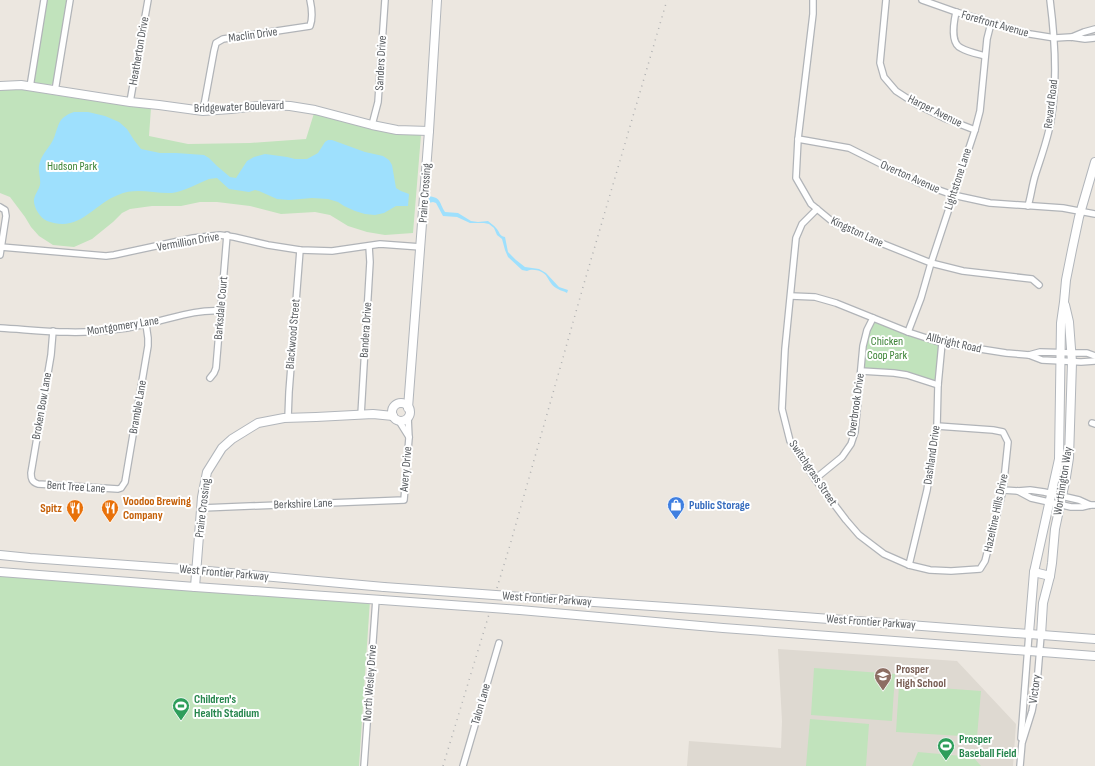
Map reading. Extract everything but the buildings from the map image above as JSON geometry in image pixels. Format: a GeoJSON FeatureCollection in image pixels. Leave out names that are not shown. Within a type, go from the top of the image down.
{"type":"FeatureCollection","features":[{"type":"Feature","properties":{"kind":"street"},"geometry":{"type":"LineString","coordinates":[[30,87],[44,0]]}},
{"type":"Feature","properties":{"kind":"street"},"geometry":{"type":"LineString","coordinates":[[55,91],[70,0]]}},
{"type":"Feature","properties":{"kind":"street","name":"Heatherton Drive"},"geometry":{"type":"LineString","coordinates":[[130,102],[148,0]]}},
{"type":"Feature","properties":{"kind":"street","name":"Maclin Drive"},"geometry":{"type":"LineString","coordinates":[[202,111],[216,43],[223,39],[310,26],[312,21],[312,8],[310,0]]}},
{"type":"Feature","properties":{"kind":"street","name":"Sanders Drive"},"geometry":{"type":"LineString","coordinates":[[372,125],[378,102],[385,0]]}},
{"type":"Feature","properties":{"kind":"street","name":"Praire Crossing"},"geometry":{"type":"LineString","coordinates":[[406,409],[410,387],[421,246],[437,0]]}},
{"type":"Feature","properties":{"kind":"street","name":"Kingston Lane"},"geometry":{"type":"LineString","coordinates":[[813,0],[813,14],[798,140],[796,178],[811,204],[834,223],[931,263],[963,271],[1032,279],[1039,285]]}},
{"type":"Feature","properties":{"kind":"street","name":"Harper Avenue"},"geometry":{"type":"LineString","coordinates":[[886,0],[880,63],[884,77],[896,91],[916,104],[944,118],[975,130]]}},
{"type":"Feature","properties":{"kind":"street","name":"Forefront Avenue"},"geometry":{"type":"LineString","coordinates":[[922,0],[956,12],[1030,34],[1055,38],[1095,38]]}},
{"type":"Feature","properties":{"kind":"street","name":"Revard Road"},"geometry":{"type":"LineString","coordinates":[[1028,206],[1034,178],[1051,122],[1053,108],[1055,38],[1050,0]]}},
{"type":"Feature","properties":{"kind":"street"},"geometry":{"type":"LineString","coordinates":[[956,12],[954,21],[954,36],[956,43],[960,48],[985,56]]}},
{"type":"Feature","properties":{"kind":"street","name":"Lightstone Lane"},"geometry":{"type":"LineString","coordinates":[[908,332],[921,298],[975,130],[980,111],[987,39],[991,23]]}},
{"type":"Feature","properties":{"kind":"street","name":"Forefront Avenue"},"geometry":{"type":"LineString","coordinates":[[1071,37],[1095,30]]}},
{"type":"Feature","properties":{"kind":"street","name":"Bridgewater Boulevard"},"geometry":{"type":"LineString","coordinates":[[0,86],[10,85],[30,87],[202,111],[268,105],[290,106],[315,110],[397,130],[429,131]]}},
{"type":"Feature","properties":{"kind":"street","name":"Overton Avenue"},"geometry":{"type":"LineString","coordinates":[[798,140],[849,148],[919,183],[953,195],[990,203],[1063,208],[1095,214]]}},
{"type":"Feature","properties":{"kind":"street","name":"Worthington Way"},"geometry":{"type":"LineString","coordinates":[[1029,633],[1034,572],[1051,498],[1058,459],[1061,323],[1066,280],[1081,211],[1095,162]]}},
{"type":"Feature","properties":{"kind":"street"},"geometry":{"type":"LineString","coordinates":[[0,255],[6,216],[3,208]]}},
{"type":"Feature","properties":{"kind":"street","name":"Switchgrass Street"},"geometry":{"type":"LineString","coordinates":[[817,209],[802,224],[796,238],[785,349],[782,409],[790,441],[815,479],[846,520],[859,535],[884,554],[909,565],[930,570],[980,570]]}},
{"type":"Feature","properties":{"kind":"street","name":"Vermillion Drive"},"geometry":{"type":"LineString","coordinates":[[1,247],[114,256],[193,238],[213,235],[227,235],[268,245],[300,250],[332,251],[380,244],[421,246]]}},
{"type":"Feature","properties":{"kind":"street","name":"Barksdale Court"},"geometry":{"type":"LineString","coordinates":[[210,378],[216,368],[227,235]]}},
{"type":"Feature","properties":{"kind":"street","name":"Bandera Drive"},"geometry":{"type":"LineString","coordinates":[[361,415],[370,268],[369,246]]}},
{"type":"Feature","properties":{"kind":"street","name":"Blackwood Street"},"geometry":{"type":"LineString","coordinates":[[288,418],[288,392],[300,250]]}},
{"type":"Feature","properties":{"kind":"street","name":"Allbright Road"},"geometry":{"type":"LineString","coordinates":[[791,296],[815,297],[836,303],[908,332],[942,343],[1028,355],[1042,360],[1072,362],[1095,361]]}},
{"type":"Feature","properties":{"kind":"street","name":"Worthington Way"},"geometry":{"type":"LineString","coordinates":[[1041,634],[1043,603],[1050,576],[1055,529],[1070,458],[1072,362],[1069,322],[1064,302]]}},
{"type":"Feature","properties":{"kind":"street","name":"Montgomery Lane"},"geometry":{"type":"LineString","coordinates":[[0,328],[78,332],[109,330],[146,324],[198,311],[221,311]]}},
{"type":"Feature","properties":{"kind":"street","name":"Overbrook Drive"},"geometry":{"type":"LineString","coordinates":[[815,479],[842,457],[851,444],[855,432],[863,346],[867,330],[873,318]]}},
{"type":"Feature","properties":{"kind":"street","name":"Bramble Lane"},"geometry":{"type":"LineString","coordinates":[[121,488],[125,482],[148,346],[148,332],[146,324]]}},
{"type":"Feature","properties":{"kind":"street","name":"Broken Bow Lane"},"geometry":{"type":"LineString","coordinates":[[32,481],[31,473],[51,355],[53,331]]}},
{"type":"Feature","properties":{"kind":"street","name":"Dashland Drive"},"geometry":{"type":"LineString","coordinates":[[909,565],[927,490],[937,426],[938,385],[942,343]]}},
{"type":"Feature","properties":{"kind":"street","name":"Allbright Road"},"geometry":{"type":"LineString","coordinates":[[1028,355],[1040,352],[1060,352],[1087,353],[1095,356]]}},
{"type":"Feature","properties":{"kind":"street"},"geometry":{"type":"LineString","coordinates":[[861,371],[907,375],[938,385]]}},
{"type":"Feature","properties":{"kind":"street"},"geometry":{"type":"LineString","coordinates":[[397,404],[406,409],[404,420],[395,415],[397,404]]}},
{"type":"Feature","properties":{"kind":"street","name":"Avery Drive"},"geometry":{"type":"LineString","coordinates":[[404,500],[409,438],[406,409]]}},
{"type":"Feature","properties":{"kind":"street","name":"Praire Crossing"},"geometry":{"type":"LineString","coordinates":[[195,587],[204,486],[207,472],[222,448],[232,439],[258,423],[273,419],[373,414],[395,415]]}},
{"type":"Feature","properties":{"kind":"street","name":"Avery Drive"},"geometry":{"type":"LineString","coordinates":[[395,415],[409,438]]}},
{"type":"Feature","properties":{"kind":"street","name":"Hazeltine Hills Drive"},"geometry":{"type":"LineString","coordinates":[[937,426],[1003,432],[1008,442],[1003,490],[985,561],[980,570]]}},
{"type":"Feature","properties":{"kind":"street","name":"Bent Tree Lane"},"geometry":{"type":"LineString","coordinates":[[32,481],[38,484],[114,490],[121,488]]}},
{"type":"Feature","properties":{"kind":"street"},"geometry":{"type":"LineString","coordinates":[[1003,490],[1030,490],[1061,501],[1071,507],[1093,505]]}},
{"type":"Feature","properties":{"kind":"street"},"geometry":{"type":"LineString","coordinates":[[1018,491],[1031,498],[1051,498]]}},
{"type":"Feature","properties":{"kind":"street","name":"Berkshire Lane"},"geometry":{"type":"LineString","coordinates":[[202,508],[404,500]]}},
{"type":"Feature","properties":{"kind":"street","name":"West Frontier Parkway"},"geometry":{"type":"LineString","coordinates":[[0,555],[197,570],[384,587],[724,610],[1095,638]]}},
{"type":"Feature","properties":{"kind":"street","name":"West Frontier Parkway"},"geometry":{"type":"LineString","coordinates":[[0,572],[520,610],[715,627],[1095,656]]}},
{"type":"Feature","properties":{"kind":"street"},"geometry":{"type":"LineString","coordinates":[[1034,572],[1050,576]]}},
{"type":"Feature","properties":{"kind":"street","name":"North Wesley Drive"},"geometry":{"type":"LineString","coordinates":[[364,766],[379,600]]}},
{"type":"Feature","properties":{"kind":"street","name":"Victory"},"geometry":{"type":"LineString","coordinates":[[1022,743],[1021,737],[1029,633]]}},
{"type":"Feature","properties":{"kind":"street","name":"Victory"},"geometry":{"type":"LineString","coordinates":[[1020,766],[1022,743],[1032,711],[1037,684],[1041,634]]}},
{"type":"Feature","properties":{"kind":"street","name":"Talon Lane"},"geometry":{"type":"LineString","coordinates":[[463,766],[499,643]]}},
{"type":"Feature","properties":{"kind":"shaded area","name":"Prosper High School"},"geometry":{"type":"Polygon","coordinates":[[[778,649],[957,661],[1016,724],[1013,766],[687,766],[689,741],[781,748],[782,721],[778,649]]]}},
{"type":"Feature","properties":{"kind":"green space"},"geometry":{"type":"Polygon","coordinates":[[[47,0],[68,0],[54,82],[51,85],[34,82],[33,79],[47,0]]]}},
{"type":"Feature","properties":{"kind":"green space","name":"Hudson Park"},"geometry":{"type":"Polygon","coordinates":[[[0,89],[19,89],[151,108],[149,136],[188,144],[250,143],[306,139],[315,110],[386,131],[421,135],[413,233],[385,235],[367,232],[348,226],[330,215],[315,212],[281,214],[250,206],[217,202],[200,202],[181,206],[152,206],[130,209],[122,213],[92,239],[74,247],[53,245],[39,236],[10,197],[0,193],[0,89]]]}},
{"type":"Feature","properties":{"kind":"green space","name":"Chicken Coop Park"},"geometry":{"type":"Polygon","coordinates":[[[873,318],[942,343],[938,385],[907,375],[861,371],[863,346],[873,318]]]}},
{"type":"Feature","properties":{"kind":"green space"},"geometry":{"type":"Polygon","coordinates":[[[0,574],[370,600],[359,766],[0,766],[0,574]]]}},
{"type":"Feature","properties":{"kind":"green space"},"geometry":{"type":"Polygon","coordinates":[[[814,668],[895,674],[892,721],[811,715],[814,668]]]}},
{"type":"Feature","properties":{"kind":"green space"},"geometry":{"type":"Polygon","coordinates":[[[899,685],[981,691],[977,737],[896,732],[899,685]]]}},
{"type":"Feature","properties":{"kind":"green space"},"geometry":{"type":"Polygon","coordinates":[[[810,719],[869,724],[866,766],[806,766],[810,719]]]}},
{"type":"Feature","properties":{"kind":"green space","name":"Prosper Baseball Field"},"geometry":{"type":"Polygon","coordinates":[[[918,752],[973,757],[981,766],[912,766],[918,752]]]}},
{"type":"Feature","properties":{"kind":"water"},"geometry":{"type":"Polygon","coordinates":[[[74,112],[88,112],[105,116],[119,122],[127,129],[141,149],[160,153],[204,155],[230,177],[236,178],[247,161],[254,157],[265,154],[295,159],[307,159],[318,153],[325,142],[332,140],[365,152],[383,156],[389,160],[392,165],[396,188],[409,194],[408,206],[396,206],[384,213],[375,215],[365,214],[328,199],[277,199],[255,190],[249,192],[229,189],[217,178],[209,179],[172,193],[132,191],[109,199],[77,221],[58,224],[47,221],[38,212],[34,202],[40,185],[40,162],[53,140],[61,120],[74,112]]]}},
{"type":"Feature","properties":{"kind":"water"},"geometry":{"type":"Polygon","coordinates":[[[429,196],[440,201],[445,212],[458,213],[471,221],[488,221],[501,235],[505,237],[508,252],[516,260],[525,267],[539,269],[546,273],[559,287],[568,290],[567,293],[555,287],[546,275],[541,272],[535,270],[522,270],[508,257],[502,239],[489,224],[470,223],[457,217],[443,216],[436,203],[428,203],[429,196]]]}},
{"type":"Feature","properties":{"kind":"railway"},"geometry":{"type":"LineString","coordinates":[[443,766],[510,545],[583,287],[667,0]]}},
{"type":"Feature","properties":{"kind":"place","name":"Public Storage"},"geometry":{"type":"Point","coordinates":[676,520]}},
{"type":"Feature","properties":{"kind":"place","name":"Spitz"},"geometry":{"type":"Point","coordinates":[75,523]}},
{"type":"Feature","properties":{"kind":"place","name":"Voodoo Brewing Company"},"geometry":{"type":"Point","coordinates":[110,523]}},
{"type":"Feature","properties":{"kind":"place","name":"Prosper High School"},"geometry":{"type":"Point","coordinates":[883,691]}},
{"type":"Feature","properties":{"kind":"place","name":"Children's Health Stadium"},"geometry":{"type":"Point","coordinates":[181,721]}},
{"type":"Feature","properties":{"kind":"place","name":"Prosper Baseball Field"},"geometry":{"type":"Point","coordinates":[946,761]}}]}
